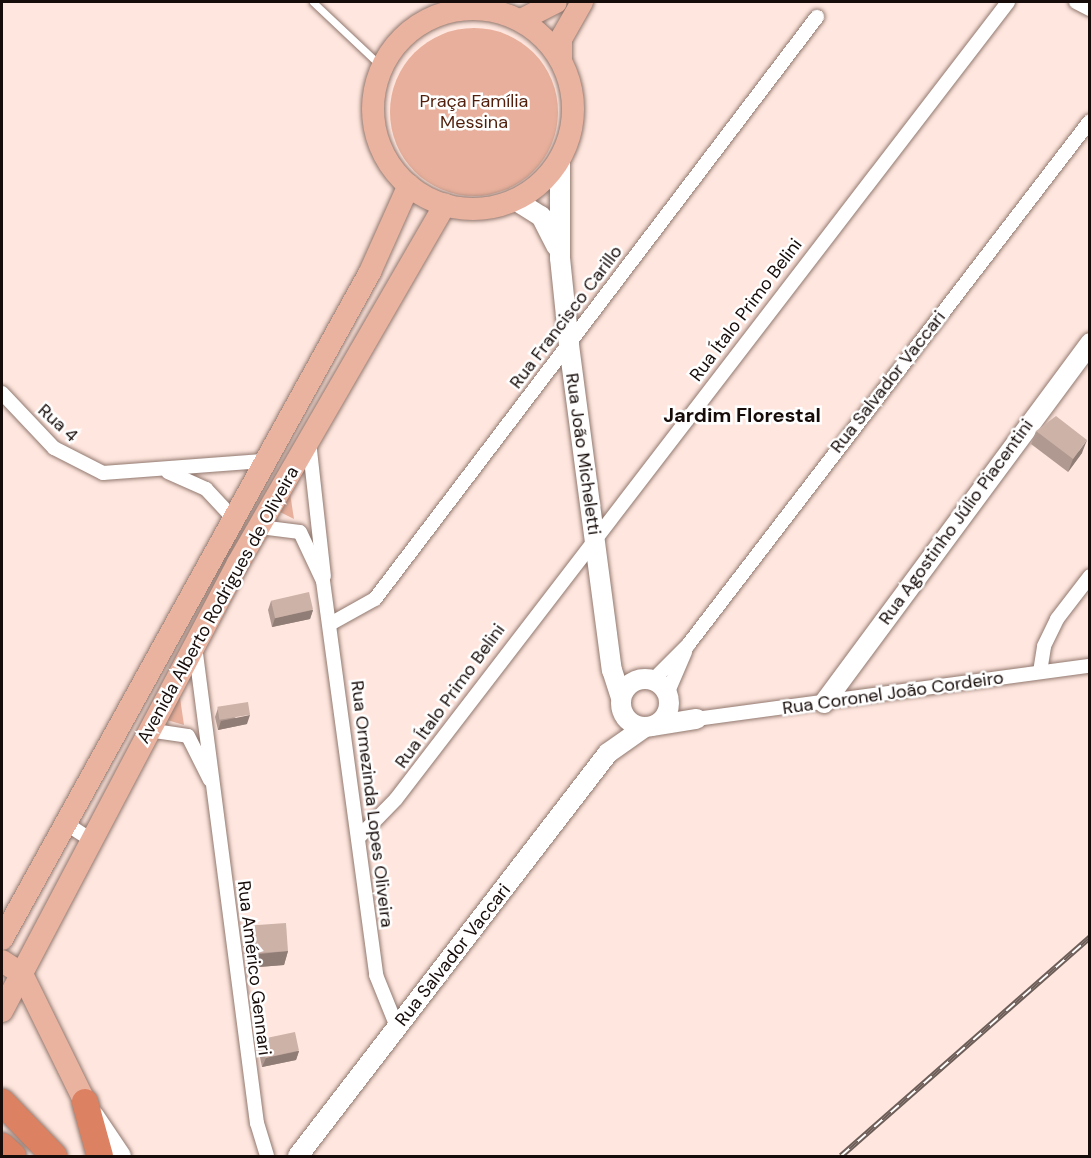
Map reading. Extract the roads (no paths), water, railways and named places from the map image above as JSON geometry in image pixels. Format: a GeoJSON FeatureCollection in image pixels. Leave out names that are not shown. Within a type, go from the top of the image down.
{"type":"FeatureCollection","features":[{"type":"Feature","properties":{"kind":"highway"},"geometry":{"type":"LineString","coordinates":[[85,1101],[100,1156]]}},
{"type":"Feature","properties":{"kind":"highway"},"geometry":{"type":"LineString","coordinates":[[2,1102],[54,1156]]}},
{"type":"Feature","properties":{"kind":"highway"},"geometry":{"type":"LineString","coordinates":[[2,1146],[13,1156]]}},
{"type":"Feature","properties":{"kind":"main road"},"geometry":{"type":"LineString","coordinates":[[521,20],[556,2]]}},
{"type":"Feature","properties":{"kind":"main road"},"geometry":{"type":"LineString","coordinates":[[561,60],[521,20],[481,6],[426,20],[400,40],[382,67],[374,98],[376,131],[388,160],[409,185],[445,205],[493,207],[516,200],[541,183],[560,159],[573,110],[561,60],[561,39],[582,2]]}},
{"type":"Feature","properties":{"kind":"main road","name":"Avenida Alberto Rodrigues de Oliveira"},"geometry":{"type":"LineString","coordinates":[[2,939],[263,461],[370,272],[409,185]]}},
{"type":"Feature","properties":{"kind":"main road","name":"Avenida Alberto Rodrigues de Oliveira"},"geometry":{"type":"LineString","coordinates":[[2,1011],[148,730],[260,526],[445,205]]}},
{"type":"Feature","properties":{"kind":"main road"},"geometry":{"type":"LineString","coordinates":[[2,961],[22,974],[85,1101]]}},
{"type":"Feature","properties":{"kind":"street","name":"Rua Ítalo Primo Belini"},"geometry":{"type":"LineString","coordinates":[[358,838],[396,799],[595,535],[1008,2]]}},
{"type":"Feature","properties":{"kind":"street"},"geometry":{"type":"LineString","coordinates":[[1076,2],[1089,9]]}},
{"type":"Feature","properties":{"kind":"street","name":"Rua Francisco Carillo"},"geometry":{"type":"LineString","coordinates":[[330,624],[375,599],[817,17]]}},
{"type":"Feature","properties":{"kind":"street","name":"Rua Salvador Vaccari"},"geometry":{"type":"LineString","coordinates":[[658,689],[688,645],[1089,122]]}},
{"type":"Feature","properties":{"kind":"street","name":"Rua João Micheletti"},"geometry":{"type":"LineString","coordinates":[[560,159],[560,258],[569,345],[611,650],[622,705]]}},
{"type":"Feature","properties":{"kind":"street","name":"Rua João Micheletti"},"geometry":{"type":"LineString","coordinates":[[516,200],[549,226],[560,258]]}},
{"type":"Feature","properties":{"kind":"street","name":"Rua Agostinho Júlio Piacentini"},"geometry":{"type":"LineString","coordinates":[[824,703],[1089,344]]}},
{"type":"Feature","properties":{"kind":"street","name":"Rua 4"},"geometry":{"type":"LineString","coordinates":[[2,393],[54,448],[77,463],[103,473],[168,472],[263,461]]}},
{"type":"Feature","properties":{"kind":"street","name":"Rua Ormezinda Lopes Oliveira"},"geometry":{"type":"LineString","coordinates":[[309,439],[325,557],[323,581],[376,975],[397,1027]]}},
{"type":"Feature","properties":{"kind":"street","name":"Rua 4"},"geometry":{"type":"LineString","coordinates":[[168,472],[206,489],[233,518]]}},
{"type":"Feature","properties":{"kind":"street","name":"Rua Ormezinda Lopes Oliveira"},"geometry":{"type":"LineString","coordinates":[[260,526],[300,532],[323,581]]}},
{"type":"Feature","properties":{"kind":"street"},"geometry":{"type":"LineString","coordinates":[[1040,672],[1044,646],[1057,619],[1089,576]]}},
{"type":"Feature","properties":{"kind":"street","name":"Rua Américo Gennari"},"geometry":{"type":"LineString","coordinates":[[195,645],[257,1124],[267,1156]]}},
{"type":"Feature","properties":{"kind":"street","name":"Rua Salvador Vaccari"},"geometry":{"type":"LineString","coordinates":[[658,689],[688,645]]}},
{"type":"Feature","properties":{"kind":"street"},"geometry":{"type":"LineString","coordinates":[[611,650],[625,668],[658,689],[696,718]]}},
{"type":"Feature","properties":{"kind":"street","name":"Rua Coronel João Cordeiro"},"geometry":{"type":"LineString","coordinates":[[649,727],[696,718],[824,703],[1089,666]]}},
{"type":"Feature","properties":{"kind":"street"},"geometry":{"type":"LineString","coordinates":[[629,685],[658,689],[665,716],[649,727],[622,705],[629,685]]}},
{"type":"Feature","properties":{"kind":"street","name":"Rua Salvador Vaccari"},"geometry":{"type":"LineString","coordinates":[[608,753],[622,705]]}},
{"type":"Feature","properties":{"kind":"street","name":"Rua Salvador Vaccari"},"geometry":{"type":"LineString","coordinates":[[298,1156],[608,753],[649,727]]}},
{"type":"Feature","properties":{"kind":"street","name":"Rua Américo Gennari"},"geometry":{"type":"LineString","coordinates":[[148,730],[188,736],[211,782]]}},
{"type":"Feature","properties":{"kind":"street"},"geometry":{"type":"LineString","coordinates":[[65,823],[91,840]]}},
{"type":"Feature","properties":{"kind":"street"},"geometry":{"type":"LineString","coordinates":[[85,1101],[121,1156]]}},
{"type":"Feature","properties":{"kind":"lane"},"geometry":{"type":"LineString","coordinates":[[313,2],[382,67]]}},
{"type":"Feature","properties":{"kind":"railway"},"geometry":{"type":"LineString","coordinates":[[841,1156],[1090,937]]}},
{"type":"Feature","properties":{"kind":"district","name":"Jardim Florestal"},"geometry":{"type":"Point","coordinates":[742,415]}},
{"type":"Feature","properties":{"kind":"park label","name":"Praça Família Messina"},"geometry":{"type":"Point","coordinates":[474,112]}}]}
